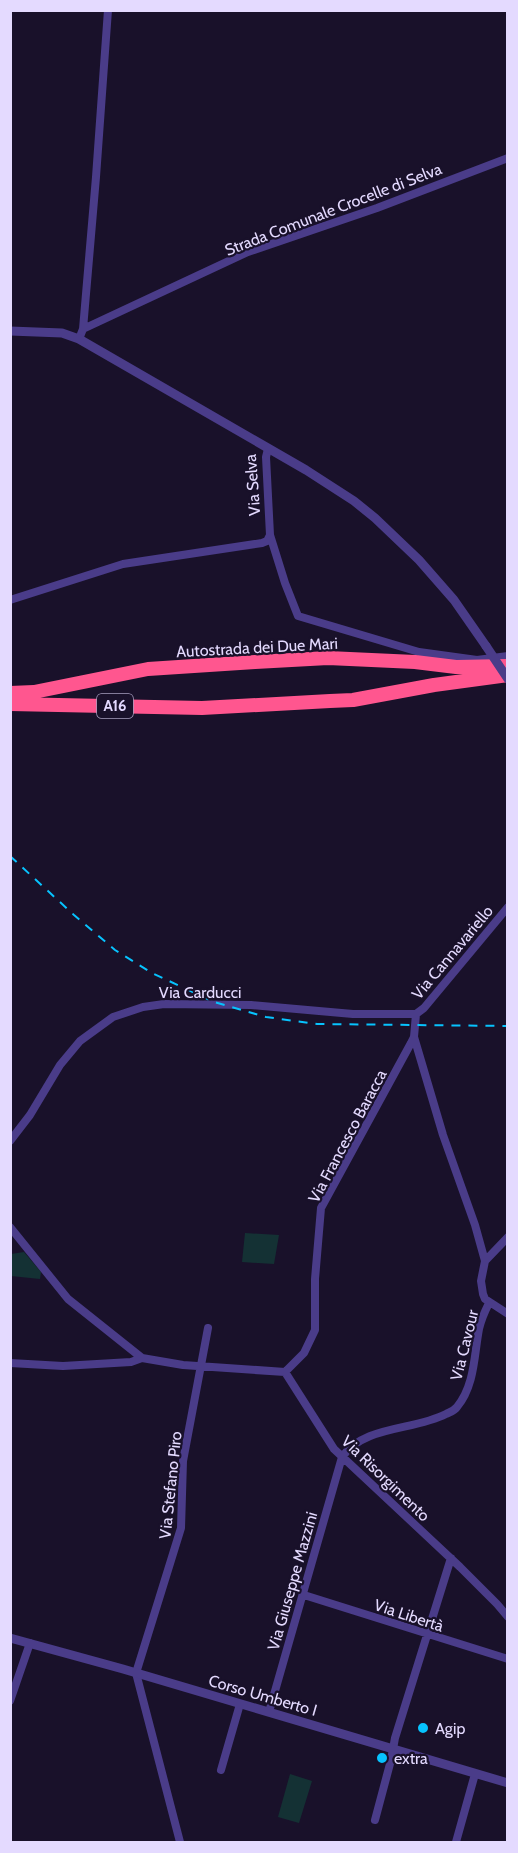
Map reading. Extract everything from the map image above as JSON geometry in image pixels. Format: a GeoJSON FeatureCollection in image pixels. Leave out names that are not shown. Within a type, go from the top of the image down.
{"type":"FeatureCollection","features":[{"type":"Feature","properties":{"kind":"highway","name":"Autostrada dei Due Mari"},"geometry":{"type":"LineString","coordinates":[[10,693],[34,692],[148,669],[328,658],[456,667],[507,666]]}},
{"type":"Feature","properties":{"kind":"highway","name":"A16"},"geometry":{"type":"LineString","coordinates":[[10,704],[202,708],[353,700],[446,683],[507,677]]}},
{"type":"Feature","properties":{"kind":"street"},"geometry":{"type":"LineString","coordinates":[[79,339],[83,328],[108,10]]}},
{"type":"Feature","properties":{"kind":"street","name":"Strada Comunale Crocelle di Selva"},"geometry":{"type":"LineString","coordinates":[[83,328],[248,252],[377,208],[507,158]]}},
{"type":"Feature","properties":{"kind":"street","name":"Via Selva"},"geometry":{"type":"LineString","coordinates":[[10,331],[62,333],[79,339],[268,449],[266,457],[270,535],[267,541],[262,543],[123,564],[10,600]]}},
{"type":"Feature","properties":{"kind":"street"},"geometry":{"type":"LineString","coordinates":[[268,449],[335,488],[396,536],[454,600],[507,677]]}},
{"type":"Feature","properties":{"kind":"street"},"geometry":{"type":"LineString","coordinates":[[270,535],[285,584],[298,615],[419,652],[477,660],[507,656]]}},
{"type":"Feature","properties":{"kind":"street","name":"Via Cannavariello"},"geometry":{"type":"LineString","coordinates":[[416,1014],[431,1000],[507,906]]}},
{"type":"Feature","properties":{"kind":"street","name":"Via Carducci"},"geometry":{"type":"LineString","coordinates":[[10,1141],[30,1115],[60,1065],[80,1041],[113,1017],[142,1007],[164,1004],[250,1005],[353,1014],[416,1014]]}},
{"type":"Feature","properties":{"kind":"street","name":"Via Francesco Baracca"},"geometry":{"type":"LineString","coordinates":[[285,1372],[304,1353],[315,1330],[315,1279],[321,1208],[414,1037],[416,1014]]}},
{"type":"Feature","properties":{"kind":"street"},"geometry":{"type":"LineString","coordinates":[[414,1037],[443,1135],[476,1225],[484,1261],[482,1289],[485,1299],[507,1314]]}},
{"type":"Feature","properties":{"kind":"street"},"geometry":{"type":"LineString","coordinates":[[10,1227],[68,1299],[142,1358],[183,1365],[285,1372]]}},
{"type":"Feature","properties":{"kind":"street"},"geometry":{"type":"LineString","coordinates":[[484,1261],[507,1237]]}},
{"type":"Feature","properties":{"kind":"street","name":"Via Cavour"},"geometry":{"type":"LineString","coordinates":[[342,1457],[357,1443],[378,1433],[437,1419],[457,1407],[472,1376],[480,1327],[489,1303]]}},
{"type":"Feature","properties":{"kind":"street","name":"Via Stefano Piro"},"geometry":{"type":"LineString","coordinates":[[136,1673],[180,1534],[183,1461],[208,1328]]}},
{"type":"Feature","properties":{"kind":"street"},"geometry":{"type":"LineString","coordinates":[[10,1363],[63,1366],[131,1362],[142,1358]]}},
{"type":"Feature","properties":{"kind":"street","name":"Via Risorgimento"},"geometry":{"type":"LineString","coordinates":[[285,1372],[334,1449],[451,1558],[507,1615]]}},
{"type":"Feature","properties":{"kind":"street","name":"Via Giuseppe Mazzini"},"geometry":{"type":"LineString","coordinates":[[269,1712],[342,1457]]}},
{"type":"Feature","properties":{"kind":"street"},"geometry":{"type":"LineString","coordinates":[[375,1820],[395,1738],[451,1558]]}},
{"type":"Feature","properties":{"kind":"street","name":"Via Libertà"},"geometry":{"type":"LineString","coordinates":[[303,1595],[507,1659]]}},
{"type":"Feature","properties":{"kind":"street","name":"Corso Umberto I"},"geometry":{"type":"LineString","coordinates":[[10,1638],[507,1783]]}},
{"type":"Feature","properties":{"kind":"street"},"geometry":{"type":"LineString","coordinates":[[10,1701],[30,1643]]}},
{"type":"Feature","properties":{"kind":"street"},"geometry":{"type":"LineString","coordinates":[[136,1673],[180,1842]]}},
{"type":"Feature","properties":{"kind":"street"},"geometry":{"type":"LineString","coordinates":[[221,1770],[240,1704]]}},
{"type":"Feature","properties":{"kind":"street"},"geometry":{"type":"LineString","coordinates":[[456,1842],[475,1774]]}},
{"type":"Feature","properties":{"kind":"green space"},"geometry":{"type":"Polygon","coordinates":[[[245,1233],[279,1235],[274,1264],[242,1262],[245,1233]]]}},
{"type":"Feature","properties":{"kind":"green space"},"geometry":{"type":"Polygon","coordinates":[[[24,1252],[41,1272],[40,1279],[11,1276],[11,1254],[24,1252]]]}},
{"type":"Feature","properties":{"kind":"green space"},"geometry":{"type":"Polygon","coordinates":[[[290,1774],[312,1781],[299,1823],[278,1817],[290,1774]]]}},
{"type":"Feature","properties":{"kind":"railway"},"geometry":{"type":"LineString","coordinates":[[10,856],[115,950],[152,973],[214,1002],[266,1017],[317,1024],[508,1026]]}},
{"type":"Feature","properties":{"kind":"place","name":"Agip"},"geometry":{"type":"Point","coordinates":[423,1728]}},
{"type":"Feature","properties":{"kind":"place","name":"extra"},"geometry":{"type":"Point","coordinates":[382,1758]}}]}
